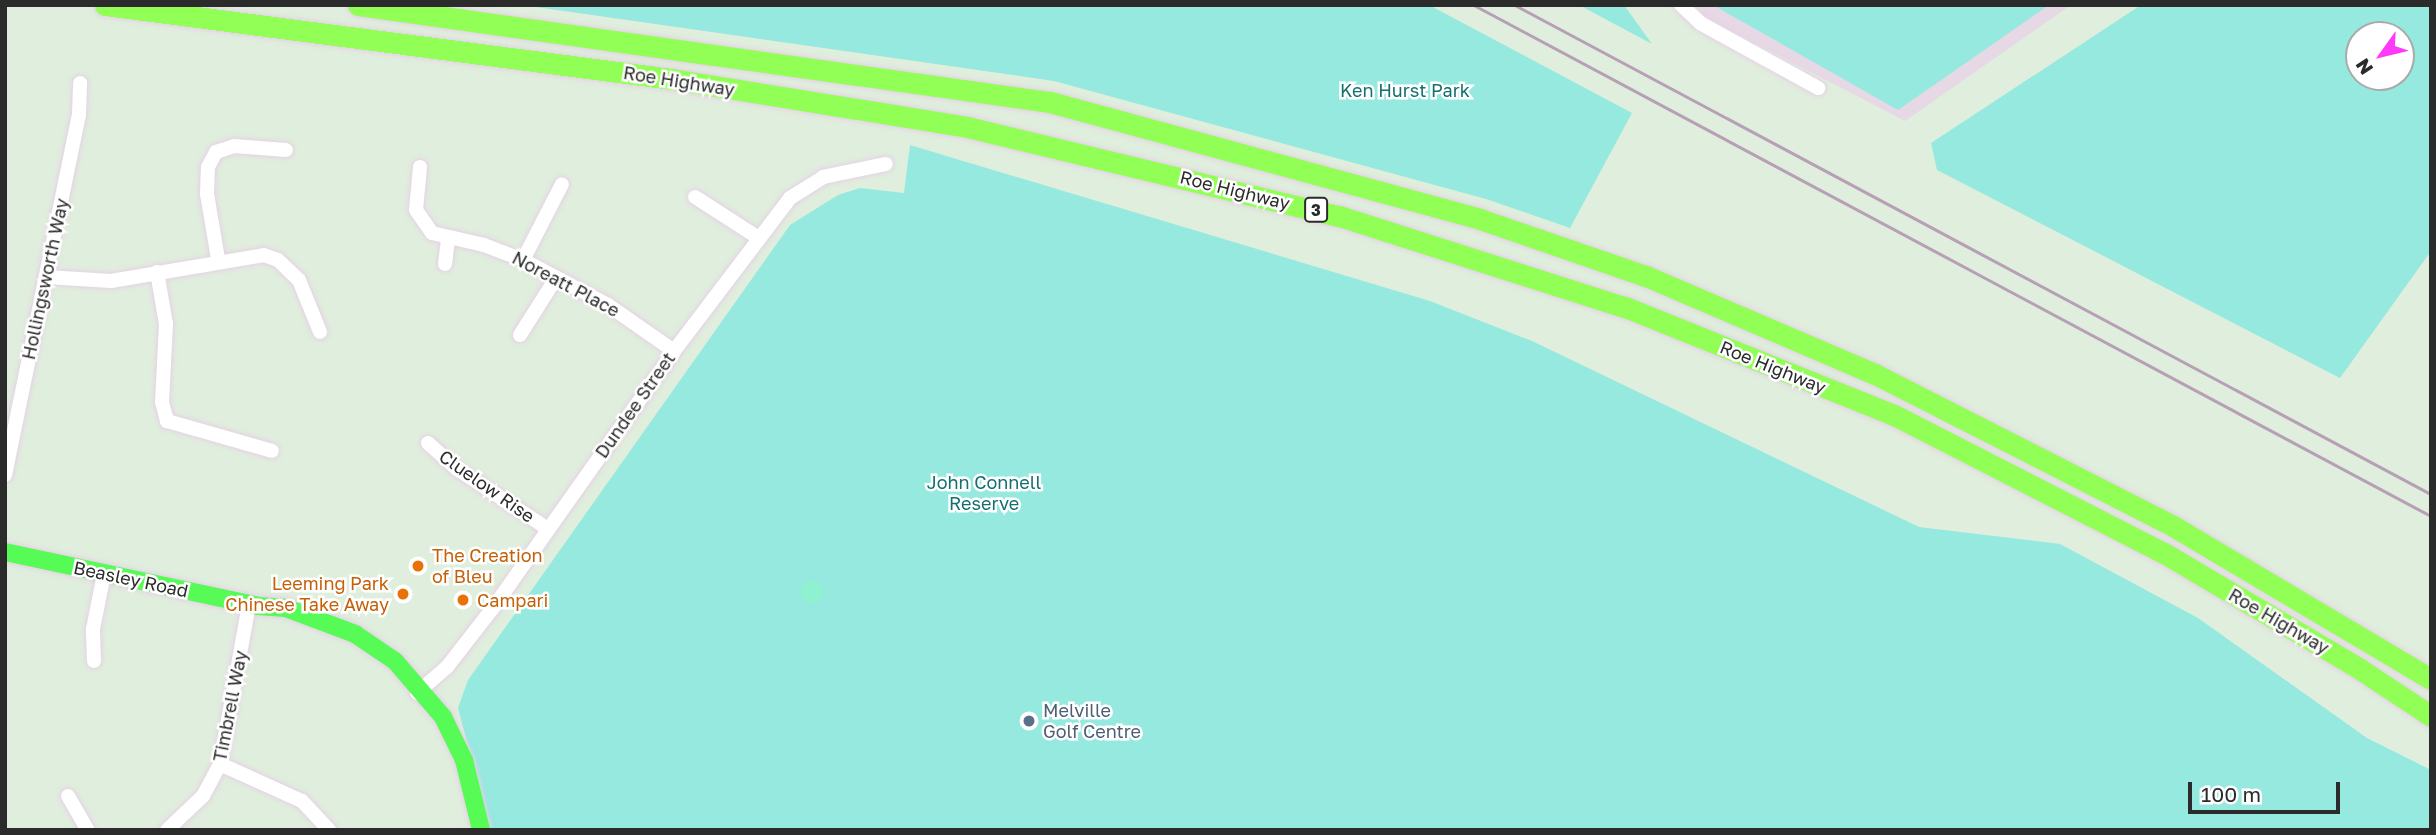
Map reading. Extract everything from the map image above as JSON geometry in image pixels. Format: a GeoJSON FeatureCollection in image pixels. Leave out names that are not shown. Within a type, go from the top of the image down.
{"type":"FeatureCollection","features":[{"type":"Feature","properties":{"kind":"highway","name":"Roe Highway"},"geometry":{"type":"LineString","coordinates":[[105,5],[672,79],[967,127],[1339,216],[1625,307],[1894,415],[2164,553],[2360,669],[2431,716]]}},
{"type":"Feature","properties":{"kind":"highway","name":"Roe Highway"},"geometry":{"type":"LineString","coordinates":[[358,5],[1050,102],[1480,219],[1646,276],[1875,374],[2173,526],[2431,679]]}},
{"type":"Feature","properties":{"kind":"main road","name":"Beasley Road"},"geometry":{"type":"LineString","coordinates":[[5,552],[253,606],[331,630],[363,647],[420,691],[443,716],[464,760],[481,830]]}},
{"type":"Feature","properties":{"kind":"main road","name":"Beasley Road"},"geometry":{"type":"LineString","coordinates":[[420,691],[450,748],[472,830]]}},
{"type":"Feature","properties":{"kind":"street"},"geometry":{"type":"LineString","coordinates":[[1681,5],[1700,23],[1818,88]]}},
{"type":"Feature","properties":{"kind":"street","name":"Hollingsworth Way"},"geometry":{"type":"LineString","coordinates":[[5,475],[79,115],[80,83]]}},
{"type":"Feature","properties":{"kind":"street"},"geometry":{"type":"LineString","coordinates":[[218,259],[207,194],[208,167],[216,152],[234,146],[286,150]]}},
{"type":"Feature","properties":{"kind":"street","name":"Dundee Street"},"geometry":{"type":"LineString","coordinates":[[420,691],[457,654],[757,237],[790,198],[811,183],[859,166],[886,164]]}},
{"type":"Feature","properties":{"kind":"street","name":"Noreatt Place"},"geometry":{"type":"LineString","coordinates":[[420,167],[416,211],[432,233],[448,239],[484,245],[523,260],[608,305],[674,351]]}},
{"type":"Feature","properties":{"kind":"street"},"geometry":{"type":"LineString","coordinates":[[523,260],[562,184]]}},
{"type":"Feature","properties":{"kind":"street"},"geometry":{"type":"LineString","coordinates":[[695,197],[757,237]]}},
{"type":"Feature","properties":{"kind":"street"},"geometry":{"type":"LineString","coordinates":[[445,264],[448,239]]}},
{"type":"Feature","properties":{"kind":"street"},"geometry":{"type":"LineString","coordinates":[[46,277],[89,283],[247,254],[278,260],[306,290],[320,332]]}},
{"type":"Feature","properties":{"kind":"street"},"geometry":{"type":"LineString","coordinates":[[157,272],[166,324],[162,402],[167,421],[272,451]]}},
{"type":"Feature","properties":{"kind":"street"},"geometry":{"type":"LineString","coordinates":[[520,335],[556,278]]}},
{"type":"Feature","properties":{"kind":"street","name":"Cluelow Rise"},"geometry":{"type":"LineString","coordinates":[[428,443],[457,469],[548,528]]}},
{"type":"Feature","properties":{"kind":"street"},"geometry":{"type":"LineString","coordinates":[[94,661],[93,629],[104,574]]}},
{"type":"Feature","properties":{"kind":"street","name":"Timbrell Way"},"geometry":{"type":"LineString","coordinates":[[167,830],[203,796],[220,764],[253,606]]}},
{"type":"Feature","properties":{"kind":"street"},"geometry":{"type":"LineString","coordinates":[[220,764],[302,801],[329,830]]}},
{"type":"Feature","properties":{"kind":"street"},"geometry":{"type":"LineString","coordinates":[[68,796],[88,830]]}},
{"type":"Feature","properties":{"kind":"shaded area"},"geometry":{"type":"Polygon","coordinates":[[[1696,5],[2071,5],[1905,121],[1705,17],[1696,5]]]}},
{"type":"Feature","properties":{"kind":"green space","name":"Ken Hurst Park"},"geometry":{"type":"Polygon","coordinates":[[[522,5],[1429,5],[1632,113],[1570,228],[1486,199],[1054,81],[522,5]]]}},
{"type":"Feature","properties":{"kind":"green space"},"geometry":{"type":"Polygon","coordinates":[[[1579,5],[1624,5],[1652,44],[1579,5]]]}},
{"type":"Feature","properties":{"kind":"green space"},"geometry":{"type":"Polygon","coordinates":[[[1713,5],[2049,5],[1898,110],[1713,5]]]}},
{"type":"Feature","properties":{"kind":"green space"},"geometry":{"type":"Polygon","coordinates":[[[2141,5],[2431,5],[2431,251],[2340,378],[1937,170],[1931,143],[2141,5]]]}},
{"type":"Feature","properties":{"kind":"green space","name":"John Connell Reserve"},"geometry":{"type":"Polygon","coordinates":[[[910,145],[1430,301],[1532,341],[1919,527],[2060,544],[2198,618],[2367,738],[2431,770],[2431,830],[490,830],[458,708],[468,680],[790,225],[838,195],[860,188],[904,193],[910,145]]]}},
{"type":"Feature","properties":{"kind":"green space"},"geometry":{"type":"Polygon","coordinates":[[[812,581],[820,584],[823,592],[820,600],[812,603],[804,600],[801,592],[804,584],[812,581]]]}},
{"type":"Feature","properties":{"kind":"railway"},"geometry":{"type":"LineString","coordinates":[[1474,5],[2431,516]]}},
{"type":"Feature","properties":{"kind":"railway"},"geometry":{"type":"LineString","coordinates":[[1515,5],[2431,494]]}},
{"type":"Feature","properties":{"kind":"place","name":"The Creation of Bleu"},"geometry":{"type":"Point","coordinates":[418,566]}},
{"type":"Feature","properties":{"kind":"place","name":"Leeming Park Chinese Take Away"},"geometry":{"type":"Point","coordinates":[403,594]}},
{"type":"Feature","properties":{"kind":"place","name":"Campari"},"geometry":{"type":"Point","coordinates":[463,600]}},
{"type":"Feature","properties":{"kind":"place","name":"Melville Golf Centre"},"geometry":{"type":"Point","coordinates":[1029,721]}}]}
